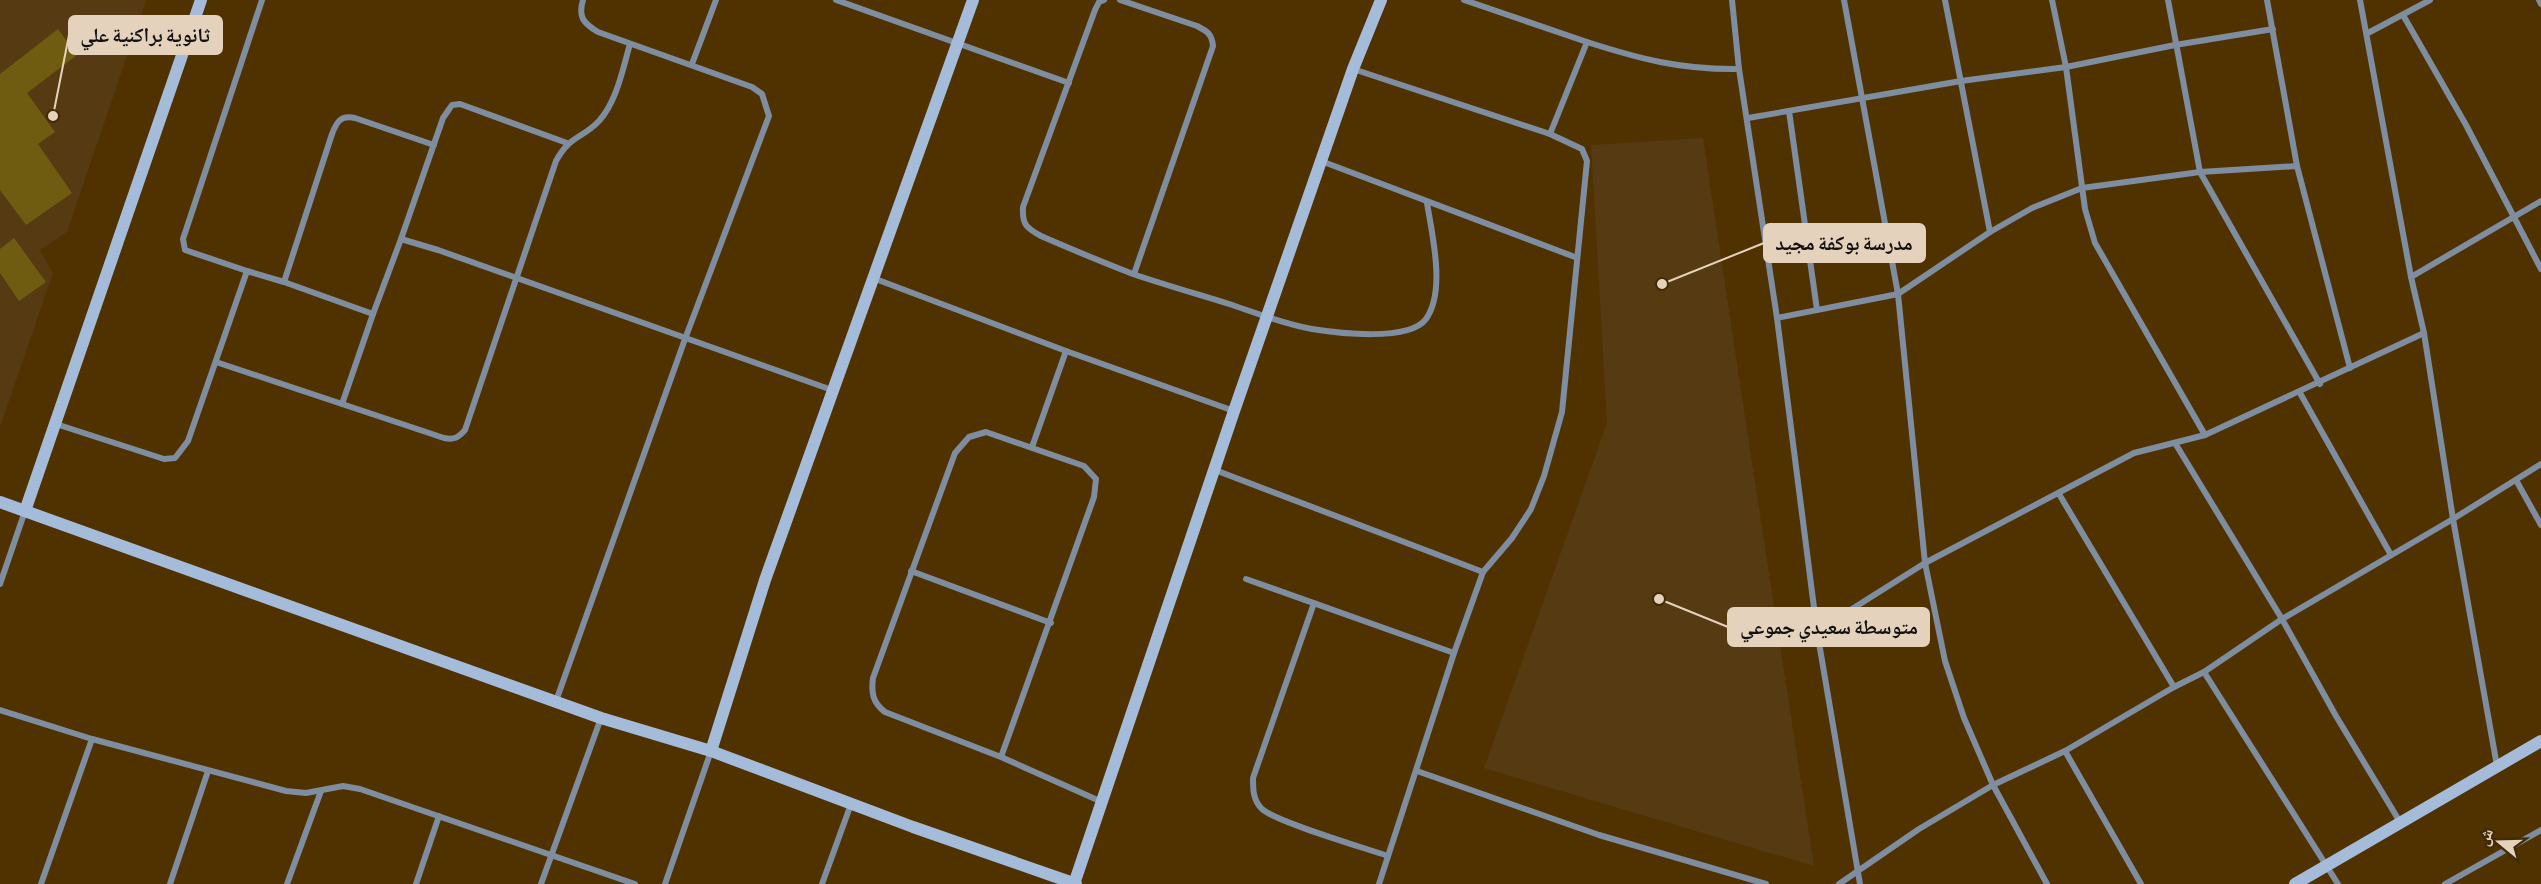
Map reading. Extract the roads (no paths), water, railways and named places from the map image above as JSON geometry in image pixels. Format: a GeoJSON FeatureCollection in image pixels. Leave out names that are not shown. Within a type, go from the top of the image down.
{"type":"FeatureCollection","features":[{"type":"Feature","properties":{"kind":"main road"},"geometry":{"type":"LineString","coordinates":[[25,511],[201,0]]}},
{"type":"Feature","properties":{"kind":"main road"},"geometry":{"type":"LineString","coordinates":[[711,752],[765,580],[973,0]]}},
{"type":"Feature","properties":{"kind":"main road"},"geometry":{"type":"LineString","coordinates":[[0,502],[601,718],[711,752],[1074,884],[1234,411],[1353,69],[1382,0]]}},
{"type":"Feature","properties":{"kind":"main road"},"geometry":{"type":"LineString","coordinates":[[2295,884],[2541,741]]}},
{"type":"Feature","properties":{"kind":"street"},"geometry":{"type":"LineString","coordinates":[[262,0],[183,239],[185,250],[373,314]]}},
{"type":"Feature","properties":{"kind":"street"},"geometry":{"type":"LineString","coordinates":[[556,702],[685,339],[769,116],[762,94],[752,87],[630,44],[588,26],[582,20],[580,12],[583,0]]}},
{"type":"Feature","properties":{"kind":"street"},"geometry":{"type":"LineString","coordinates":[[692,64],[716,0]]}},
{"type":"Feature","properties":{"kind":"street"},"geometry":{"type":"LineString","coordinates":[[836,0],[1069,83]]}},
{"type":"Feature","properties":{"kind":"street"},"geometry":{"type":"LineString","coordinates":[[1104,0],[1099,2],[1095,10],[1023,207],[1023,221],[1027,229],[1134,274],[1268,317],[1310,329],[1380,334],[1407,330],[1420,325],[1427,317],[1436,285],[1428,203]]}},
{"type":"Feature","properties":{"kind":"street"},"geometry":{"type":"LineString","coordinates":[[1120,0],[1197,26],[1212,38],[1213,46],[1134,274]]}},
{"type":"Feature","properties":{"kind":"street"},"geometry":{"type":"LineString","coordinates":[[1464,0],[1646,61],[1710,69],[1739,69]]}},
{"type":"Feature","properties":{"kind":"street"},"geometry":{"type":"LineString","coordinates":[[1732,0],[1739,69],[1777,318],[1817,631],[1860,884]]}},
{"type":"Feature","properties":{"kind":"street"},"geometry":{"type":"LineString","coordinates":[[1844,0],[1898,294],[1925,562],[1945,661],[1964,718],[1993,785],[2047,884]]}},
{"type":"Feature","properties":{"kind":"street"},"geometry":{"type":"LineString","coordinates":[[1946,0],[1990,232]]}},
{"type":"Feature","properties":{"kind":"street"},"geometry":{"type":"LineString","coordinates":[[2052,0],[2066,67],[2085,209],[2095,243],[2205,435]]}},
{"type":"Feature","properties":{"kind":"street"},"geometry":{"type":"LineString","coordinates":[[2168,0],[2199,172],[2319,384]]}},
{"type":"Feature","properties":{"kind":"street"},"geometry":{"type":"LineString","coordinates":[[2267,0],[2297,165],[2350,368]]}},
{"type":"Feature","properties":{"kind":"street"},"geometry":{"type":"LineString","coordinates":[[2360,0],[2368,33],[2411,276],[2424,333],[2453,519],[2497,766]]}},
{"type":"Feature","properties":{"kind":"street"},"geometry":{"type":"LineString","coordinates":[[2368,33],[2430,0]]}},
{"type":"Feature","properties":{"kind":"street"},"geometry":{"type":"LineString","coordinates":[[2539,0],[2541,4]]}},
{"type":"Feature","properties":{"kind":"street"},"geometry":{"type":"LineString","coordinates":[[2403,15],[2466,125],[2541,269]]}},
{"type":"Feature","properties":{"kind":"street"},"geometry":{"type":"LineString","coordinates":[[1748,118],[1962,81],[2066,67],[2175,45],[2273,29]]}},
{"type":"Feature","properties":{"kind":"street"},"geometry":{"type":"LineString","coordinates":[[1551,134],[1587,42]]}},
{"type":"Feature","properties":{"kind":"street"},"geometry":{"type":"LineString","coordinates":[[216,362],[444,438],[452,440],[459,437],[465,430],[556,161],[567,143],[593,127],[606,111],[614,95],[630,44]]}},
{"type":"Feature","properties":{"kind":"street"},"geometry":{"type":"LineString","coordinates":[[1353,69],[1551,134],[1582,149],[1587,161],[1575,257],[1562,412],[1544,476],[1531,509],[1512,538],[1484,572],[1454,653],[1379,884]]}},
{"type":"Feature","properties":{"kind":"street"},"geometry":{"type":"LineString","coordinates":[[342,404],[434,145],[447,111],[452,105],[460,104],[567,143]]}},
{"type":"Feature","properties":{"kind":"street"},"geometry":{"type":"LineString","coordinates":[[1789,111],[1817,310]]}},
{"type":"Feature","properties":{"kind":"street"},"geometry":{"type":"LineString","coordinates":[[284,282],[332,134],[342,118],[355,118],[434,145]]}},
{"type":"Feature","properties":{"kind":"street"},"geometry":{"type":"LineString","coordinates":[[1321,161],[1575,257]]}},
{"type":"Feature","properties":{"kind":"street"},"geometry":{"type":"LineString","coordinates":[[1777,318],[1898,294],[1990,232],[2032,208],[2082,188],[2199,172],[2297,165]]}},
{"type":"Feature","properties":{"kind":"street"},"geometry":{"type":"LineString","coordinates":[[2411,276],[2541,201]]}},
{"type":"Feature","properties":{"kind":"street"},"geometry":{"type":"LineString","coordinates":[[401,240],[518,278],[832,390]]}},
{"type":"Feature","properties":{"kind":"street"},"geometry":{"type":"LineString","coordinates":[[56,424],[164,459],[175,458],[188,441],[248,271]]}},
{"type":"Feature","properties":{"kind":"street"},"geometry":{"type":"LineString","coordinates":[[873,278],[1234,411]]}},
{"type":"Feature","properties":{"kind":"street"},"geometry":{"type":"LineString","coordinates":[[1817,631],[1925,562],[2134,453],[2205,435],[2300,393],[2424,333]]}},
{"type":"Feature","properties":{"kind":"street"},"geometry":{"type":"LineString","coordinates":[[1032,447],[1066,351]]}},
{"type":"Feature","properties":{"kind":"street"},"geometry":{"type":"LineString","coordinates":[[2300,393],[2391,555]]}},
{"type":"Feature","properties":{"kind":"street"},"geometry":{"type":"LineString","coordinates":[[1001,757],[1094,497],[1096,479],[1084,466],[986,432],[977,433],[962,442],[955,453],[873,678],[873,698],[877,706],[885,712],[1001,757],[1102,802]]}},
{"type":"Feature","properties":{"kind":"street"},"geometry":{"type":"LineString","coordinates":[[2175,443],[2282,619],[2336,716],[2400,822]]}},
{"type":"Feature","properties":{"kind":"street"},"geometry":{"type":"LineString","coordinates":[[1839,884],[1919,829],[1993,785],[2065,751],[2204,672],[2282,619],[2453,519],[2541,464]]}},
{"type":"Feature","properties":{"kind":"street"},"geometry":{"type":"LineString","coordinates":[[1215,470],[1484,572]]}},
{"type":"Feature","properties":{"kind":"street"},"geometry":{"type":"LineString","coordinates":[[2516,480],[2541,525]]}},
{"type":"Feature","properties":{"kind":"street"},"geometry":{"type":"LineString","coordinates":[[2059,494],[2174,687]]}},
{"type":"Feature","properties":{"kind":"street"},"geometry":{"type":"LineString","coordinates":[[0,584],[25,511]]}},
{"type":"Feature","properties":{"kind":"street"},"geometry":{"type":"LineString","coordinates":[[911,571],[1050,623]]}},
{"type":"Feature","properties":{"kind":"street"},"geometry":{"type":"LineString","coordinates":[[1246,579],[1454,653]]}},
{"type":"Feature","properties":{"kind":"street"},"geometry":{"type":"LineString","coordinates":[[1314,603],[1253,778],[1254,798],[1262,810],[1388,856]]}},
{"type":"Feature","properties":{"kind":"street"},"geometry":{"type":"LineString","coordinates":[[2204,672],[2338,884]]}},
{"type":"Feature","properties":{"kind":"street"},"geometry":{"type":"LineString","coordinates":[[0,710],[92,739],[286,791],[306,794],[343,786],[360,789],[635,884]]}},
{"type":"Feature","properties":{"kind":"street"},"geometry":{"type":"LineString","coordinates":[[541,884],[601,718]]}},
{"type":"Feature","properties":{"kind":"street"},"geometry":{"type":"LineString","coordinates":[[41,884],[92,739]]}},
{"type":"Feature","properties":{"kind":"street"},"geometry":{"type":"LineString","coordinates":[[2065,751],[2141,884]]}},
{"type":"Feature","properties":{"kind":"street"},"geometry":{"type":"LineString","coordinates":[[665,884],[711,752]]}},
{"type":"Feature","properties":{"kind":"street"},"geometry":{"type":"LineString","coordinates":[[170,884],[208,771]]}},
{"type":"Feature","properties":{"kind":"street"},"geometry":{"type":"LineString","coordinates":[[1417,771],[1599,835],[1741,881],[1766,884]]}},
{"type":"Feature","properties":{"kind":"street"},"geometry":{"type":"LineString","coordinates":[[287,884],[321,791]]}},
{"type":"Feature","properties":{"kind":"street"},"geometry":{"type":"LineString","coordinates":[[822,884],[851,804]]}},
{"type":"Feature","properties":{"kind":"street"},"geometry":{"type":"LineString","coordinates":[[416,884],[439,816]]}},
{"type":"Feature","properties":{"kind":"street"},"geometry":{"type":"LineString","coordinates":[[2445,884],[2541,830]]}},
{"type":"Feature","properties":{"kind":"place","name":"ثانوية براكنية علي"},"geometry":{"type":"Point","coordinates":[53,116]}},
{"type":"Feature","properties":{"kind":"place","name":"مدرسة بوكفة مجيد"},"geometry":{"type":"Point","coordinates":[1662,284]}},
{"type":"Feature","properties":{"kind":"place","name":"متوسطة سعيدي جموعي"},"geometry":{"type":"Point","coordinates":[1659,599]}}]}
